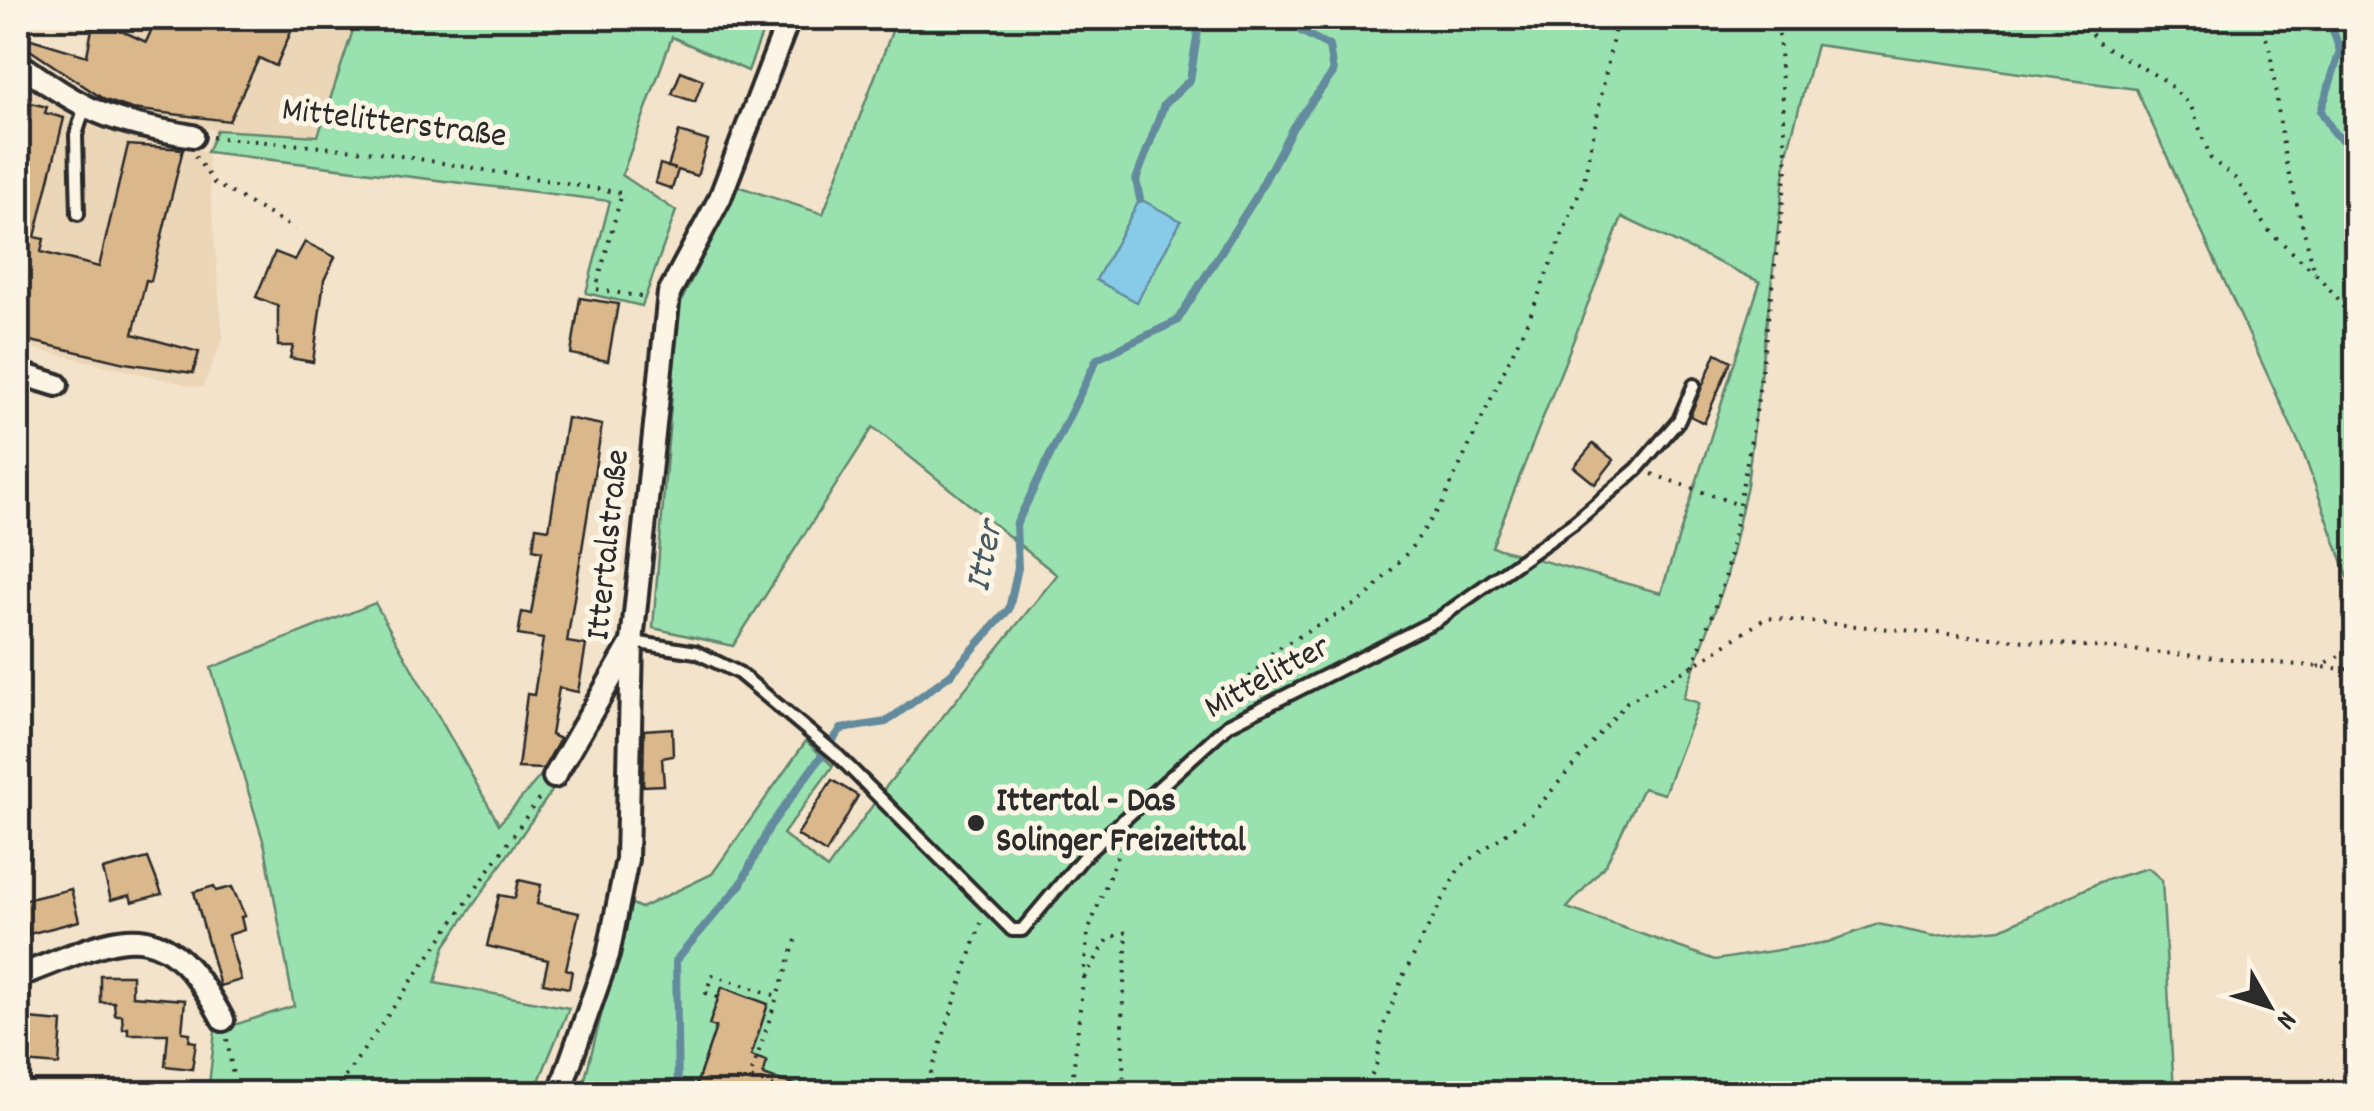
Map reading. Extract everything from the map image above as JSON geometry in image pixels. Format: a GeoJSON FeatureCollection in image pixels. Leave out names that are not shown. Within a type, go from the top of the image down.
{"type":"FeatureCollection","features":[{"type":"Feature","properties":{"kind":"street","name":"Ittertalstraße"},"geometry":{"type":"LineString","coordinates":[[559,1094],[608,955],[627,859],[632,642],[668,293],[720,198],[788,18]]}},
{"type":"Feature","properties":{"kind":"street"},"geometry":{"type":"LineString","coordinates":[[18,63],[84,109],[125,125],[193,136]]}},
{"type":"Feature","properties":{"kind":"street"},"geometry":{"type":"LineString","coordinates":[[18,373],[56,385]]}},
{"type":"Feature","properties":{"kind":"street"},"geometry":{"type":"LineString","coordinates":[[554,777],[632,642]]}},
{"type":"Feature","properties":{"kind":"street"},"geometry":{"type":"LineString","coordinates":[[18,976],[129,938],[151,939],[184,959],[200,978],[223,1020]]}},
{"type":"Feature","properties":{"kind":"lane"},"geometry":{"type":"LineString","coordinates":[[78,214],[76,135],[84,109]]}},
{"type":"Feature","properties":{"kind":"lane"},"geometry":{"type":"LineString","coordinates":[[1638,469],[1679,420],[1694,384]]}},
{"type":"Feature","properties":{"kind":"lane","name":"Mittelitter"},"geometry":{"type":"LineString","coordinates":[[632,642],[696,652],[719,662],[836,754],[1012,930],[1022,930],[1096,845],[1228,726],[1437,620],[1575,522],[1638,469]]}},
{"type":"Feature","properties":{"kind":"path"},"geometry":{"type":"LineString","coordinates":[[1212,718],[1275,650],[1364,599],[1409,551],[1442,504],[1533,309],[1584,180],[1618,18]]}},
{"type":"Feature","properties":{"kind":"path"},"geometry":{"type":"LineString","coordinates":[[1693,666],[1726,578],[1742,506],[1786,170],[1778,18]]}},
{"type":"Feature","properties":{"kind":"path"},"geometry":{"type":"LineString","coordinates":[[2078,18],[2100,44],[2164,80],[2191,106],[2210,159],[2236,179],[2266,228],[2342,303],[2356,347]]}},
{"type":"Feature","properties":{"kind":"path"},"geometry":{"type":"LineString","coordinates":[[2260,18],[2270,51],[2285,159],[2315,273]]}},
{"type":"Feature","properties":{"kind":"path"},"geometry":{"type":"LineString","coordinates":[[193,136],[196,159],[214,183],[296,229]]}},
{"type":"Feature","properties":{"kind":"path","name":"Mittelitterstraße"},"geometry":{"type":"LineString","coordinates":[[193,136],[377,152],[622,193],[596,289],[653,299]]}},
{"type":"Feature","properties":{"kind":"path"},"geometry":{"type":"LineString","coordinates":[[1638,469],[1742,506]]}},
{"type":"Feature","properties":{"kind":"path"},"geometry":{"type":"LineString","coordinates":[[1362,1094],[1377,1064],[1383,1027],[1404,974],[1460,868],[1532,814],[1627,702],[1693,666],[1766,618],[2356,670]]}},
{"type":"Feature","properties":{"kind":"path"},"geometry":{"type":"LineString","coordinates":[[2318,666],[2356,647]]}},
{"type":"Feature","properties":{"kind":"path"},"geometry":{"type":"LineString","coordinates":[[333,1094],[554,777]]}},
{"type":"Feature","properties":{"kind":"path"},"geometry":{"type":"LineString","coordinates":[[1070,1094],[1088,932],[1124,839]]}},
{"type":"Feature","properties":{"kind":"path"},"geometry":{"type":"LineString","coordinates":[[924,1094],[982,922]]}},
{"type":"Feature","properties":{"kind":"path"},"geometry":{"type":"LineString","coordinates":[[1082,980],[1109,938],[1127,932],[1122,1019],[1124,1094]]}},
{"type":"Feature","properties":{"kind":"path"},"geometry":{"type":"LineString","coordinates":[[796,940],[750,1078],[796,1094]]}},
{"type":"Feature","properties":{"kind":"path"},"geometry":{"type":"LineString","coordinates":[[718,997],[706,993],[712,975],[778,996]]}},
{"type":"Feature","properties":{"kind":"path"},"geometry":{"type":"LineString","coordinates":[[223,1020],[236,1094]]}},
{"type":"Feature","properties":{"kind":"shaded area"},"geometry":{"type":"Polygon","coordinates":[[[92,18],[357,18],[318,136],[217,130],[128,118],[79,74],[92,18]]]}},
{"type":"Feature","properties":{"kind":"shaded area"},"geometry":{"type":"Polygon","coordinates":[[[18,80],[94,125],[207,152],[223,339],[202,388],[18,345],[18,80]]]}},
{"type":"Feature","properties":{"kind":"green space"},"geometry":{"type":"Polygon","coordinates":[[[357,18],[768,18],[748,71],[672,37],[622,175],[676,211],[642,306],[586,293],[610,201],[207,152],[217,130],[318,136],[357,18]]]}},
{"type":"Feature","properties":{"kind":"green space"},"geometry":{"type":"Polygon","coordinates":[[[897,18],[2356,18],[2356,599],[2303,452],[2136,89],[1816,45],[1787,153],[1747,485],[1726,580],[1683,698],[1699,703],[1664,794],[1643,788],[1606,864],[1567,908],[1715,960],[1828,942],[1878,924],[1934,936],[2001,929],[2100,882],[2148,868],[2162,880],[2174,1093],[581,1094],[630,903],[641,908],[712,874],[806,741],[833,766],[783,834],[827,869],[885,788],[1057,575],[873,427],[733,646],[653,628],[679,306],[737,186],[823,214],[897,18]],[[1622,217],[1492,547],[1661,593],[1760,282],[1622,217]]]}},
{"type":"Feature","properties":{"kind":"green space"},"geometry":{"type":"Polygon","coordinates":[[[375,603],[499,824],[542,774],[556,785],[445,946],[435,983],[569,1008],[534,1093],[208,1094],[215,1031],[294,1006],[265,847],[211,668],[375,603]]]}},
{"type":"Feature","properties":{"kind":"water"},"geometry":{"type":"Polygon","coordinates":[[[1140,199],[1181,221],[1137,302],[1096,280],[1140,199]]]}},
{"type":"Feature","properties":{"kind":"building"},"geometry":{"type":"Polygon","coordinates":[[[94,18],[146,42],[157,18],[297,18],[276,66],[259,58],[229,121],[132,109],[105,100],[18,42],[18,35],[87,56],[94,18]]]}},
{"type":"Feature","properties":{"kind":"building"},"geometry":{"type":"Polygon","coordinates":[[[681,71],[703,80],[695,102],[672,94],[681,71]]]}},
{"type":"Feature","properties":{"kind":"building"},"geometry":{"type":"Polygon","coordinates":[[[18,100],[47,107],[45,113],[64,118],[35,237],[44,239],[41,252],[99,267],[128,145],[183,149],[151,281],[146,280],[133,334],[199,352],[193,373],[125,363],[18,338],[18,147],[22,126],[18,125],[18,100]]]}},
{"type":"Feature","properties":{"kind":"building"},"geometry":{"type":"Polygon","coordinates":[[[679,132],[708,141],[697,176],[678,170],[672,189],[655,183],[660,164],[668,167],[679,132]]]}},
{"type":"Feature","properties":{"kind":"building"},"geometry":{"type":"Polygon","coordinates":[[[305,242],[335,257],[324,280],[313,362],[290,358],[293,346],[278,346],[278,306],[256,297],[275,252],[295,260],[305,242]]]}},
{"type":"Feature","properties":{"kind":"building"},"geometry":{"type":"Polygon","coordinates":[[[580,298],[618,304],[608,361],[571,354],[580,298]]]}},
{"type":"Feature","properties":{"kind":"building"},"geometry":{"type":"Polygon","coordinates":[[[1716,353],[1731,361],[1704,423],[1690,416],[1716,353]]]}},
{"type":"Feature","properties":{"kind":"building"},"geometry":{"type":"Polygon","coordinates":[[[567,418],[602,425],[567,642],[586,645],[578,692],[559,688],[551,735],[560,739],[543,769],[518,768],[527,694],[534,695],[543,639],[518,635],[522,612],[531,614],[542,551],[533,549],[536,527],[549,529],[567,418]]]}},
{"type":"Feature","properties":{"kind":"building"},"geometry":{"type":"Polygon","coordinates":[[[1593,444],[1614,460],[1595,484],[1574,467],[1593,444]]]}},
{"type":"Feature","properties":{"kind":"building"},"geometry":{"type":"Polygon","coordinates":[[[672,728],[673,756],[662,758],[664,785],[643,786],[644,730],[672,728]]]}},
{"type":"Feature","properties":{"kind":"building"},"geometry":{"type":"Polygon","coordinates":[[[832,780],[858,796],[826,853],[797,835],[832,780]]]}},
{"type":"Feature","properties":{"kind":"building"},"geometry":{"type":"Polygon","coordinates":[[[148,858],[162,894],[132,902],[130,895],[111,900],[103,870],[148,858]]]}},
{"type":"Feature","properties":{"kind":"building"},"geometry":{"type":"Polygon","coordinates":[[[519,880],[541,885],[537,904],[579,913],[566,969],[572,971],[569,988],[543,983],[548,960],[487,946],[499,895],[515,898],[519,880]]]}},
{"type":"Feature","properties":{"kind":"building"},"geometry":{"type":"Polygon","coordinates":[[[214,886],[216,891],[232,887],[245,916],[241,917],[244,930],[228,935],[241,980],[220,986],[194,892],[214,886]]]}},
{"type":"Feature","properties":{"kind":"building"},"geometry":{"type":"Polygon","coordinates":[[[71,889],[79,921],[29,934],[21,901],[71,889]]]}},
{"type":"Feature","properties":{"kind":"building"},"geometry":{"type":"Polygon","coordinates":[[[100,975],[132,975],[132,996],[185,1000],[182,1032],[190,1033],[189,1041],[196,1042],[192,1069],[165,1066],[168,1034],[128,1034],[128,1028],[123,1029],[122,1015],[115,1015],[114,1002],[100,1002],[100,975]]]}},
{"type":"Feature","properties":{"kind":"building"},"geometry":{"type":"Polygon","coordinates":[[[722,987],[768,1004],[751,1056],[767,1061],[763,1075],[808,1089],[808,1094],[698,1094],[701,1087],[696,1085],[716,1027],[709,1025],[722,987]]]}},
{"type":"Feature","properties":{"kind":"building"},"geometry":{"type":"Polygon","coordinates":[[[29,1019],[62,1022],[59,1065],[24,1062],[29,1019]]]}},
{"type":"Feature","properties":{"kind":"waterway"},"geometry":{"type":"LineString","coordinates":[[1140,199],[1136,180],[1164,105],[1190,80],[1200,18]]}},
{"type":"Feature","properties":{"kind":"waterway","name":"Itter"},"geometry":{"type":"LineString","coordinates":[[678,1094],[676,960],[741,884],[770,826],[841,729],[886,722],[951,674],[1009,609],[1018,568],[1016,525],[1097,359],[1177,321],[1254,200],[1293,127],[1333,73],[1329,46],[1301,31],[1294,18]]}},
{"type":"Feature","properties":{"kind":"waterway"},"geometry":{"type":"LineString","coordinates":[[2329,18],[2340,51],[2321,111],[2334,133],[2355,151],[2356,161]]}},
{"type":"Feature","properties":{"kind":"place","name":"Ittertal - Das Solinger Freizeittal"},"geometry":{"type":"Point","coordinates":[976,823]}}]}
